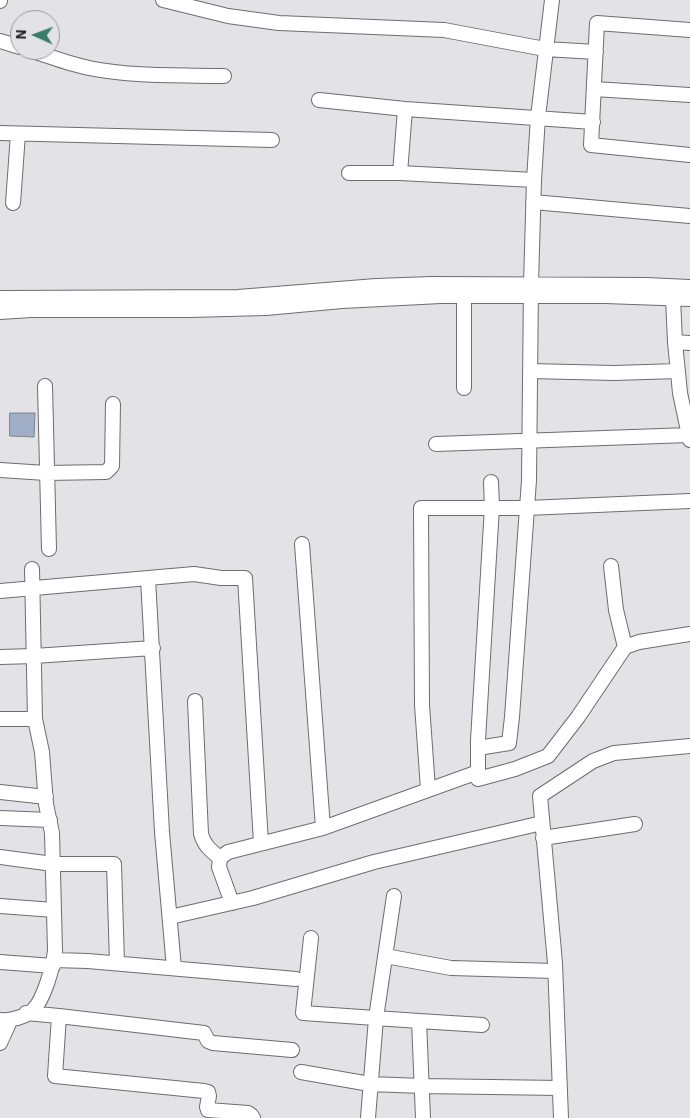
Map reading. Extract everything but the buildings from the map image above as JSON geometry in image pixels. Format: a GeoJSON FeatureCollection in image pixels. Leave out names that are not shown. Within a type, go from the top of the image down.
{"type":"FeatureCollection","features":[{"type":"Feature","properties":{"kind":"street"},"geometry":{"type":"LineString","coordinates":[[163,0],[228,16],[279,23],[444,30],[545,49],[596,52]]}},
{"type":"Feature","properties":{"kind":"street"},"geometry":{"type":"LineString","coordinates":[[478,748],[509,743],[527,508],[530,441],[534,180],[538,117],[552,0]]}},
{"type":"Feature","properties":{"kind":"street"},"geometry":{"type":"LineString","coordinates":[[690,30],[597,23],[591,145],[690,155]]}},
{"type":"Feature","properties":{"kind":"street"},"geometry":{"type":"LineString","coordinates":[[60,59],[105,71],[150,75],[224,76]]}},
{"type":"Feature","properties":{"kind":"street"},"geometry":{"type":"LineString","coordinates":[[594,89],[690,94]]}},
{"type":"Feature","properties":{"kind":"street"},"geometry":{"type":"LineString","coordinates":[[319,100],[404,109],[592,122]]}},
{"type":"Feature","properties":{"kind":"street"},"geometry":{"type":"LineString","coordinates":[[400,173],[404,109]]}},
{"type":"Feature","properties":{"kind":"street"},"geometry":{"type":"LineString","coordinates":[[0,133],[272,140]]}},
{"type":"Feature","properties":{"kind":"street"},"geometry":{"type":"LineString","coordinates":[[13,203],[18,134]]}},
{"type":"Feature","properties":{"kind":"street"},"geometry":{"type":"LineString","coordinates":[[349,173],[400,173],[534,180]]}},
{"type":"Feature","properties":{"kind":"street"},"geometry":{"type":"LineString","coordinates":[[533,202],[690,216]]}},
{"type":"Feature","properties":{"kind":"street"},"geometry":{"type":"LineString","coordinates":[[0,312],[206,304],[238,297],[376,286],[432,284],[605,296],[690,299]]}},
{"type":"Feature","properties":{"kind":"street"},"geometry":{"type":"LineString","coordinates":[[0,298],[206,304],[266,308],[342,301],[464,296],[531,290],[690,287]]}},
{"type":"Feature","properties":{"kind":"street"},"geometry":{"type":"LineString","coordinates":[[464,296],[464,388]]}},
{"type":"Feature","properties":{"kind":"street"},"geometry":{"type":"LineString","coordinates":[[436,444],[690,438],[680,393],[673,298]]}},
{"type":"Feature","properties":{"kind":"street"},"geometry":{"type":"LineString","coordinates":[[675,342],[690,343]]}},
{"type":"Feature","properties":{"kind":"street"},"geometry":{"type":"LineString","coordinates":[[530,371],[614,373],[678,371]]}},
{"type":"Feature","properties":{"kind":"street"},"geometry":{"type":"LineString","coordinates":[[45,386],[49,549]]}},
{"type":"Feature","properties":{"kind":"street"},"geometry":{"type":"LineString","coordinates":[[0,470],[46,473],[106,472],[110,470],[112,466],[113,404]]}},
{"type":"Feature","properties":{"kind":"street"},"geometry":{"type":"LineString","coordinates":[[492,482],[478,779],[515,769],[548,756],[578,717],[624,647],[639,642],[690,634]]}},
{"type":"Feature","properties":{"kind":"street"},"geometry":{"type":"LineString","coordinates":[[428,789],[422,704],[421,508],[527,508],[690,501]]}},
{"type":"Feature","properties":{"kind":"street"},"geometry":{"type":"LineString","coordinates":[[302,544],[323,828]]}},
{"type":"Feature","properties":{"kind":"street"},"geometry":{"type":"LineString","coordinates":[[611,566],[616,610],[624,647]]}},
{"type":"Feature","properties":{"kind":"street"},"geometry":{"type":"LineString","coordinates":[[0,1043],[5,1020],[33,1010],[40,999],[54,963],[56,951],[52,833],[46,797],[42,752],[35,719],[32,569]]}},
{"type":"Feature","properties":{"kind":"street"},"geometry":{"type":"LineString","coordinates":[[0,591],[32,590],[194,574],[221,578],[245,578],[261,843]]}},
{"type":"Feature","properties":{"kind":"street"},"geometry":{"type":"LineString","coordinates":[[148,579],[162,832],[174,968]]}},
{"type":"Feature","properties":{"kind":"street"},"geometry":{"type":"LineString","coordinates":[[0,657],[153,648]]}},
{"type":"Feature","properties":{"kind":"street"},"geometry":{"type":"LineString","coordinates":[[195,701],[201,834],[203,842],[208,849],[220,858]]}},
{"type":"Feature","properties":{"kind":"street"},"geometry":{"type":"LineString","coordinates":[[0,719],[35,719]]}},
{"type":"Feature","properties":{"kind":"street"},"geometry":{"type":"LineString","coordinates":[[561,1118],[555,971],[540,796],[593,761],[614,753],[690,746]]}},
{"type":"Feature","properties":{"kind":"street"},"geometry":{"type":"LineString","coordinates":[[232,903],[219,867],[220,858],[228,852],[323,828],[478,772]]}},
{"type":"Feature","properties":{"kind":"street"},"geometry":{"type":"LineString","coordinates":[[0,792],[46,797]]}},
{"type":"Feature","properties":{"kind":"street"},"geometry":{"type":"LineString","coordinates":[[0,818],[50,820]]}},
{"type":"Feature","properties":{"kind":"street"},"geometry":{"type":"LineString","coordinates":[[170,917],[232,903],[374,862],[542,823]]}},
{"type":"Feature","properties":{"kind":"street"},"geometry":{"type":"LineString","coordinates":[[544,838],[635,824]]}},
{"type":"Feature","properties":{"kind":"street"},"geometry":{"type":"LineString","coordinates":[[0,857],[53,864],[114,864],[117,964]]}},
{"type":"Feature","properties":{"kind":"street"},"geometry":{"type":"LineString","coordinates":[[368,1118],[376,1018],[394,896]]}},
{"type":"Feature","properties":{"kind":"street"},"geometry":{"type":"LineString","coordinates":[[0,906],[54,910]]}},
{"type":"Feature","properties":{"kind":"street"},"geometry":{"type":"LineString","coordinates":[[312,938],[303,1013],[482,1025]]}},
{"type":"Feature","properties":{"kind":"street"},"geometry":{"type":"LineString","coordinates":[[385,956],[451,968],[555,971]]}},
{"type":"Feature","properties":{"kind":"street"},"geometry":{"type":"LineString","coordinates":[[0,962],[117,964],[296,979]]}},
{"type":"Feature","properties":{"kind":"street"},"geometry":{"type":"LineString","coordinates":[[26,1013],[204,1033],[213,1044],[292,1050]]}},
{"type":"Feature","properties":{"kind":"street"},"geometry":{"type":"LineString","coordinates":[[59,1016],[55,1076],[204,1091],[208,1092],[209,1096],[208,1110],[248,1113],[253,1118]]}},
{"type":"Feature","properties":{"kind":"street"},"geometry":{"type":"LineString","coordinates":[[419,1021],[423,1118]]}},
{"type":"Feature","properties":{"kind":"street"},"geometry":{"type":"LineString","coordinates":[[301,1072],[370,1084],[560,1088]]}}]}
